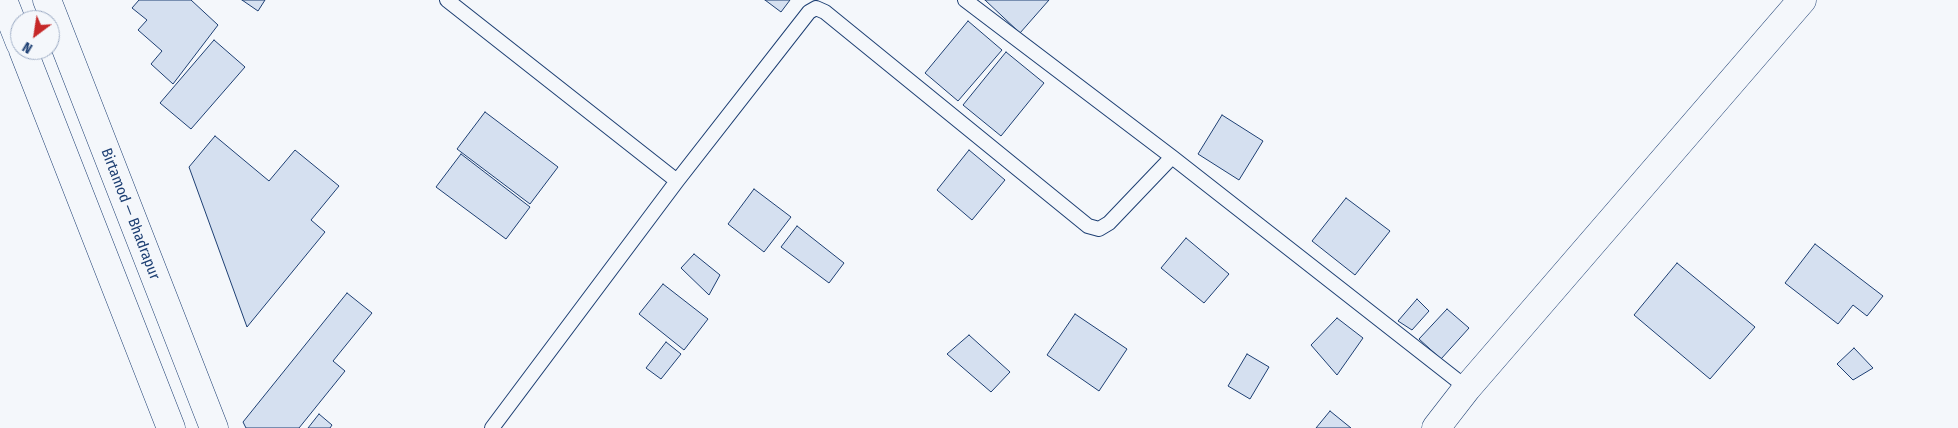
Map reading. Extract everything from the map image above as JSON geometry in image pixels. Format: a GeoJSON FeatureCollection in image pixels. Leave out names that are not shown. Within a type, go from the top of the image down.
{"type":"FeatureCollection","features":[{"type":"Feature","properties":{"kind":"main road"},"geometry":{"type":"LineString","coordinates":[[3,0],[10,18]]}},
{"type":"Feature","properties":{"kind":"main road","name":"Birtamod — Bhadrapur"},"geometry":{"type":"LineString","coordinates":[[47,0],[214,428]]}},
{"type":"Feature","properties":{"kind":"main road"},"geometry":{"type":"LineString","coordinates":[[1436,428],[1467,388],[1802,0]]}},
{"type":"Feature","properties":{"kind":"main road"},"geometry":{"type":"LineString","coordinates":[[27,60],[171,428]]}},
{"type":"Feature","properties":{"kind":"lane"},"geometry":{"type":"LineString","coordinates":[[447,0],[676,181]]}},
{"type":"Feature","properties":{"kind":"lane"},"geometry":{"type":"LineString","coordinates":[[966,0],[1172,157],[1467,388]]}},
{"type":"Feature","properties":{"kind":"lane"},"geometry":{"type":"LineString","coordinates":[[492,428],[676,181],[809,12],[816,8],[825,12],[1088,226],[1099,229],[1109,223],[1172,157]]}},
{"type":"Feature","properties":{"kind":"building"},"geometry":{"type":"Polygon","coordinates":[[[139,0],[191,0],[218,25],[173,84],[151,64],[162,51],[138,30],[147,20],[132,8],[139,0]]]}},
{"type":"Feature","properties":{"kind":"building"},"geometry":{"type":"Polygon","coordinates":[[[242,0],[265,0],[258,11],[242,0]]]}},
{"type":"Feature","properties":{"kind":"building"},"geometry":{"type":"Polygon","coordinates":[[[765,0],[790,0],[781,12],[765,0]]]}},
{"type":"Feature","properties":{"kind":"building"},"geometry":{"type":"Polygon","coordinates":[[[985,0],[1049,0],[1020,33],[985,0]]]}},
{"type":"Feature","properties":{"kind":"building"},"geometry":{"type":"Polygon","coordinates":[[[968,21],[1002,50],[958,101],[925,73],[968,21]]]}},
{"type":"Feature","properties":{"kind":"building"},"geometry":{"type":"Polygon","coordinates":[[[214,40],[245,67],[191,129],[160,103],[214,40]]]}},
{"type":"Feature","properties":{"kind":"building"},"geometry":{"type":"Polygon","coordinates":[[[1006,52],[1044,83],[1001,136],[963,105],[1006,52]]]}},
{"type":"Feature","properties":{"kind":"building"},"geometry":{"type":"Polygon","coordinates":[[[485,112],[558,167],[530,204],[457,149],[485,112]]]}},
{"type":"Feature","properties":{"kind":"building"},"geometry":{"type":"Polygon","coordinates":[[[1222,115],[1263,141],[1239,180],[1198,154],[1222,115]]]}},
{"type":"Feature","properties":{"kind":"building"},"geometry":{"type":"Polygon","coordinates":[[[215,136],[269,181],[295,150],[339,186],[311,220],[325,232],[247,327],[189,167],[215,136]]]}},
{"type":"Feature","properties":{"kind":"building"},"geometry":{"type":"Polygon","coordinates":[[[969,150],[1005,180],[972,220],[937,190],[969,150]]]}},
{"type":"Feature","properties":{"kind":"building"},"geometry":{"type":"Polygon","coordinates":[[[461,154],[530,207],[506,239],[436,187],[461,154]]]}},
{"type":"Feature","properties":{"kind":"building"},"geometry":{"type":"Polygon","coordinates":[[[754,189],[791,217],[764,252],[728,224],[754,189]]]}},
{"type":"Feature","properties":{"kind":"building"},"geometry":{"type":"Polygon","coordinates":[[[1346,198],[1390,231],[1355,275],[1312,241],[1346,198]]]}},
{"type":"Feature","properties":{"kind":"building"},"geometry":{"type":"Polygon","coordinates":[[[797,226],[844,263],[829,283],[781,247],[797,226]]]}},
{"type":"Feature","properties":{"kind":"building"},"geometry":{"type":"Polygon","coordinates":[[[1186,238],[1229,274],[1204,303],[1161,268],[1186,238]]]}},
{"type":"Feature","properties":{"kind":"building"},"geometry":{"type":"Polygon","coordinates":[[[1815,244],[1883,296],[1867,316],[1853,305],[1838,324],[1785,283],[1815,244]]]}},
{"type":"Feature","properties":{"kind":"building"},"geometry":{"type":"Polygon","coordinates":[[[694,254],[720,275],[709,295],[681,268],[694,254]]]}},
{"type":"Feature","properties":{"kind":"building"},"geometry":{"type":"Polygon","coordinates":[[[1677,263],[1755,327],[1710,379],[1634,315],[1677,263]]]}},
{"type":"Feature","properties":{"kind":"building"},"geometry":{"type":"Polygon","coordinates":[[[663,284],[708,319],[684,350],[639,314],[663,284]]]}},
{"type":"Feature","properties":{"kind":"building"},"geometry":{"type":"Polygon","coordinates":[[[347,293],[372,313],[333,361],[345,371],[299,428],[246,428],[243,422],[347,293]]]}},
{"type":"Feature","properties":{"kind":"building"},"geometry":{"type":"Polygon","coordinates":[[[1417,299],[1429,311],[1412,330],[1398,321],[1417,299]]]}},
{"type":"Feature","properties":{"kind":"building"},"geometry":{"type":"Polygon","coordinates":[[[1447,309],[1469,328],[1441,359],[1419,339],[1447,309]]]}},
{"type":"Feature","properties":{"kind":"building"},"geometry":{"type":"Polygon","coordinates":[[[1075,314],[1127,349],[1099,391],[1047,355],[1075,314]]]}},
{"type":"Feature","properties":{"kind":"building"},"geometry":{"type":"Polygon","coordinates":[[[1337,318],[1363,338],[1337,375],[1311,345],[1337,318]]]}},
{"type":"Feature","properties":{"kind":"building"},"geometry":{"type":"Polygon","coordinates":[[[969,335],[1010,372],[991,392],[947,354],[969,335]]]}},
{"type":"Feature","properties":{"kind":"building"},"geometry":{"type":"Polygon","coordinates":[[[666,342],[681,354],[661,379],[646,368],[666,342]]]}},
{"type":"Feature","properties":{"kind":"building"},"geometry":{"type":"Polygon","coordinates":[[[1854,348],[1873,368],[1853,380],[1837,364],[1854,348]]]}},
{"type":"Feature","properties":{"kind":"building"},"geometry":{"type":"Polygon","coordinates":[[[1247,354],[1269,367],[1250,399],[1228,386],[1247,354]]]}},
{"type":"Feature","properties":{"kind":"building"},"geometry":{"type":"Polygon","coordinates":[[[1330,411],[1351,428],[1316,428],[1330,411]]]}},
{"type":"Feature","properties":{"kind":"building"},"geometry":{"type":"Polygon","coordinates":[[[319,414],[332,425],[330,428],[308,428],[319,414]]]}}]}
